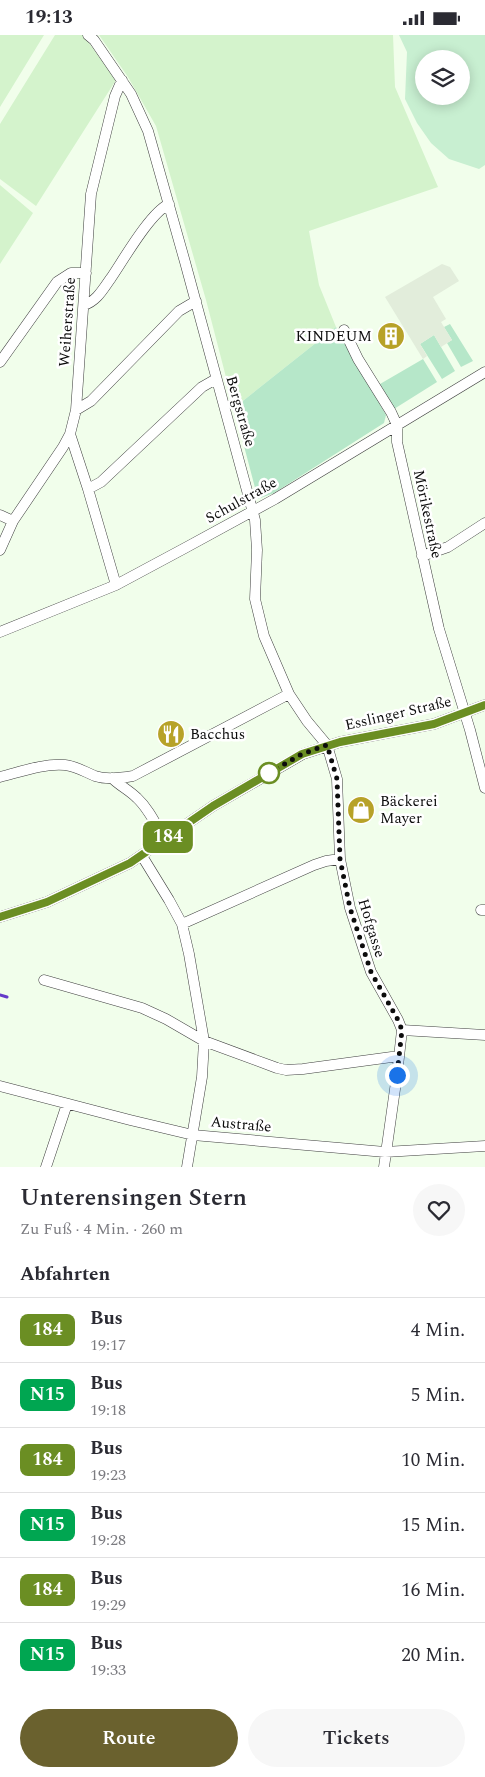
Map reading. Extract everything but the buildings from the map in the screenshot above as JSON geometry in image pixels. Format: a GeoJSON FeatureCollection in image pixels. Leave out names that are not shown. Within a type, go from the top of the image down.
{"type":"FeatureCollection","features":[{"type":"Feature","properties":{"kind":"street","name":"Bergstraße"},"geometry":{"type":"LineString","coordinates":[[88,35],[94,40],[122,80],[143,118],[196,301],[252,511],[257,538],[255,599],[269,649],[289,694],[307,721],[327,745]]}},
{"type":"Feature","properties":{"kind":"street","name":"Weiherstraße"},"geometry":{"type":"LineString","coordinates":[[0,550],[13,521],[70,434],[76,409],[92,194],[115,96],[122,80]]}},
{"type":"Feature","properties":{"kind":"street"},"geometry":{"type":"LineString","coordinates":[[84,305],[98,297],[151,220],[169,204]]}},
{"type":"Feature","properties":{"kind":"street"},"geometry":{"type":"LineString","coordinates":[[0,362],[57,282],[71,273],[86,273]]}},
{"type":"Feature","properties":{"kind":"street"},"geometry":{"type":"LineString","coordinates":[[76,409],[91,401],[179,311],[196,301]]}},
{"type":"Feature","properties":{"kind":"street","name":"Mörikestraße"},"geometry":{"type":"LineString","coordinates":[[344,330],[358,359],[383,397],[397,425],[397,442],[439,629],[485,788]]}},
{"type":"Feature","properties":{"kind":"street","name":"Schulstraße"},"geometry":{"type":"LineString","coordinates":[[0,633],[116,585],[252,511],[485,372]]}},
{"type":"Feature","properties":{"kind":"street"},"geometry":{"type":"LineString","coordinates":[[88,489],[101,482],[202,387],[216,379]]}},
{"type":"Feature","properties":{"kind":"street"},"geometry":{"type":"LineString","coordinates":[[70,434],[116,585]]}},
{"type":"Feature","properties":{"kind":"street"},"geometry":{"type":"LineString","coordinates":[[0,515],[13,521]]}},
{"type":"Feature","properties":{"kind":"street"},"geometry":{"type":"LineString","coordinates":[[422,556],[448,547],[485,523]]}},
{"type":"Feature","properties":{"kind":"street"},"geometry":{"type":"LineString","coordinates":[[0,777],[48,765],[60,765],[78,768],[100,777],[127,777],[139,773],[289,694]]}},
{"type":"Feature","properties":{"kind":"street","name":"Esslinger Straße"},"geometry":{"type":"LineString","coordinates":[[0,917],[62,896],[142,856],[198,815],[302,754],[327,745],[434,724],[485,705]]}},
{"type":"Feature","properties":{"kind":"street"},"geometry":{"type":"LineString","coordinates":[[474,745],[485,741]]}},
{"type":"Feature","properties":{"kind":"street","name":"Hofgasse"},"geometry":{"type":"LineString","coordinates":[[327,745],[337,779],[340,859],[344,884],[359,941],[371,972],[402,1030]]}},
{"type":"Feature","properties":{"kind":"street"},"geometry":{"type":"LineString","coordinates":[[112,778],[144,805],[165,840]]}},
{"type":"Feature","properties":{"kind":"street"},"geometry":{"type":"LineString","coordinates":[[142,856],[182,925],[204,1041],[203,1069],[187,1167]]}},
{"type":"Feature","properties":{"kind":"street"},"geometry":{"type":"LineString","coordinates":[[182,925],[314,865],[340,859]]}},
{"type":"Feature","properties":{"kind":"street"},"geometry":{"type":"LineString","coordinates":[[44,979],[142,1008],[166,1019],[204,1041],[286,1070],[399,1057]]}},
{"type":"Feature","properties":{"kind":"street"},"geometry":{"type":"LineString","coordinates":[[384,1167],[402,1030],[485,1035]]}},
{"type":"Feature","properties":{"kind":"street","name":"Austraße"},"geometry":{"type":"LineString","coordinates":[[0,1086],[193,1135],[385,1153],[485,1147]]}},
{"type":"Feature","properties":{"kind":"street"},"geometry":{"type":"LineString","coordinates":[[46,1167],[68,1104]]}},
{"type":"Feature","properties":{"kind":"green space"},"geometry":{"type":"Polygon","coordinates":[[[0,35],[44,35],[0,107],[0,35]]]}},
{"type":"Feature","properties":{"kind":"green space"},"geometry":{"type":"Polygon","coordinates":[[[55,35],[83,35],[116,80],[36,206],[0,179],[0,124],[55,35]]]}},
{"type":"Feature","properties":{"kind":"green space"},"geometry":{"type":"Polygon","coordinates":[[[99,35],[393,35],[395,87],[438,187],[309,231],[319,285],[336,327],[234,408],[206,300],[156,126],[128,77],[99,35]]]}},
{"type":"Feature","properties":{"kind":"green space"},"geometry":{"type":"Polygon","coordinates":[[[399,35],[485,35],[485,165],[479,169],[449,159],[431,143],[417,123],[405,99],[407,52],[399,35]]]}},
{"type":"Feature","properties":{"kind":"green space"},"geometry":{"type":"Polygon","coordinates":[[[0,185],[33,213],[0,264],[0,185]]]}},
{"type":"Feature","properties":{"kind":"green space"},"geometry":{"type":"Polygon","coordinates":[[[450,324],[473,361],[461,367],[447,343],[452,340],[444,327],[450,324]]]}},
{"type":"Feature","properties":{"kind":"green space"},"geometry":{"type":"Polygon","coordinates":[[[336,327],[386,415],[384,423],[274,493],[258,499],[234,408],[336,327]]]}},
{"type":"Feature","properties":{"kind":"green space"},"geometry":{"type":"Polygon","coordinates":[[[434,335],[455,371],[442,379],[420,344],[434,335]]]}},
{"type":"Feature","properties":{"kind":"green space"},"geometry":{"type":"Polygon","coordinates":[[[423,359],[437,382],[394,409],[380,384],[423,359]]]}},
{"type":"Feature","properties":{"kind":"shaded area"},"geometry":{"type":"Polygon","coordinates":[[[442,264],[450,267],[459,281],[433,297],[446,319],[441,322],[452,340],[441,347],[434,335],[420,344],[427,356],[423,359],[385,297],[442,264]]]}},
{"type":"Feature","properties":{"kind":"waterway"},"geometry":{"type":"LineString","coordinates":[[0,995],[7,997]]}},
{"type":"Feature","properties":{"kind":"bus line","name":"184"},"geometry":{"type":"LineString","coordinates":[[0,917],[47,902],[130,863],[213,806],[302,754],[352,739],[434,724],[485,705]]}},
{"type":"Feature","properties":{"kind":"place","name":"KINDEUM"},"geometry":{"type":"Point","coordinates":[391,336]}},
{"type":"Feature","properties":{"kind":"place","name":"Bacchus"},"geometry":{"type":"Point","coordinates":[171,734]}},
{"type":"Feature","properties":{"kind":"place","name":"Bäckerei Mayer"},"geometry":{"type":"Point","coordinates":[361,810]}},
{"type":"Feature","properties":{"kind":"route"},"geometry":{"type":"LineString","coordinates":[[269,773],[302,754],[327,745],[337,779],[340,859],[350,908],[359,941],[371,972],[402,1030],[397,1075]]}}]}
